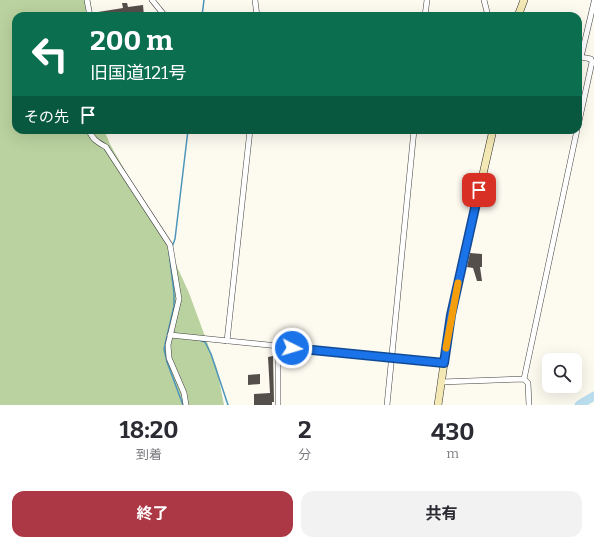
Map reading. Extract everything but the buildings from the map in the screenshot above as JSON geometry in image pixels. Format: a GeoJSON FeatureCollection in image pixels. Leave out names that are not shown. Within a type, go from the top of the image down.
{"type":"FeatureCollection","features":[{"type":"Feature","properties":{"kind":"street"},"geometry":{"type":"LineString","coordinates":[[87,0],[89,12]]}},
{"type":"Feature","properties":{"kind":"street"},"geometry":{"type":"LineString","coordinates":[[152,0],[162,12]]}},
{"type":"Feature","properties":{"kind":"street"},"geometry":{"type":"LineString","coordinates":[[255,0],[256,12]]}},
{"type":"Feature","properties":{"kind":"street"},"geometry":{"type":"LineString","coordinates":[[426,12],[427,0]]}},
{"type":"Feature","properties":{"kind":"street"},"geometry":{"type":"LineString","coordinates":[[484,0],[487,12]]}},
{"type":"Feature","properties":{"kind":"street"},"geometry":{"type":"LineString","coordinates":[[520,12],[524,0]]}},
{"type":"Feature","properties":{"kind":"street"},"geometry":{"type":"LineString","coordinates":[[582,53],[594,2]]}},
{"type":"Feature","properties":{"kind":"street"},"geometry":{"type":"LineString","coordinates":[[582,57],[592,59],[592,62],[582,108]]}},
{"type":"Feature","properties":{"kind":"street"},"geometry":{"type":"LineString","coordinates":[[90,134],[96,142],[106,147],[170,245],[179,300],[168,345],[169,358],[184,393],[186,405]]}},
{"type":"Feature","properties":{"kind":"street"},"geometry":{"type":"LineString","coordinates":[[227,341],[250,134]]}},
{"type":"Feature","properties":{"kind":"street"},"geometry":{"type":"LineString","coordinates":[[386,405],[392,358],[414,134]]}},
{"type":"Feature","properties":{"kind":"street"},"geometry":{"type":"LineString","coordinates":[[438,405],[451,315],[492,134]]}},
{"type":"Feature","properties":{"kind":"street"},"geometry":{"type":"LineString","coordinates":[[524,379],[576,134]]}},
{"type":"Feature","properties":{"kind":"street"},"geometry":{"type":"LineString","coordinates":[[170,336],[444,363]]}},
{"type":"Feature","properties":{"kind":"street"},"geometry":{"type":"LineString","coordinates":[[278,347],[278,405]]}},
{"type":"Feature","properties":{"kind":"street"},"geometry":{"type":"LineString","coordinates":[[441,382],[524,379],[528,383],[529,405]]}},
{"type":"Feature","properties":{"kind":"green space"},"geometry":{"type":"Polygon","coordinates":[[[0,0],[90,0],[92,12],[12,12],[12,134],[106,134],[170,251],[189,293],[217,369],[224,405],[0,405],[0,0]]]}},
{"type":"Feature","properties":{"kind":"waterway"},"geometry":{"type":"LineString","coordinates":[[202,12],[204,0]]}},
{"type":"Feature","properties":{"kind":"waterway"},"geometry":{"type":"LineString","coordinates":[[172,247],[175,239],[188,134]]}},
{"type":"Feature","properties":{"kind":"waterway"},"geometry":{"type":"LineString","coordinates":[[169,252],[174,306],[164,349],[167,362],[183,405]]}},
{"type":"Feature","properties":{"kind":"waterway"},"geometry":{"type":"LineString","coordinates":[[199,340],[205,342],[211,354],[228,405]]}},
{"type":"Feature","properties":{"kind":"waterway"},"geometry":{"type":"LineString","coordinates":[[579,405],[594,396]]}},
{"type":"Feature","properties":{"kind":"slow traffic"},"geometry":{"type":"LineString","coordinates":[[446,348],[458,283]]}},
{"type":"Feature","properties":{"kind":"route"},"geometry":{"type":"LineString","coordinates":[[292,348],[444,363],[451,315],[479,190]]}}]}
